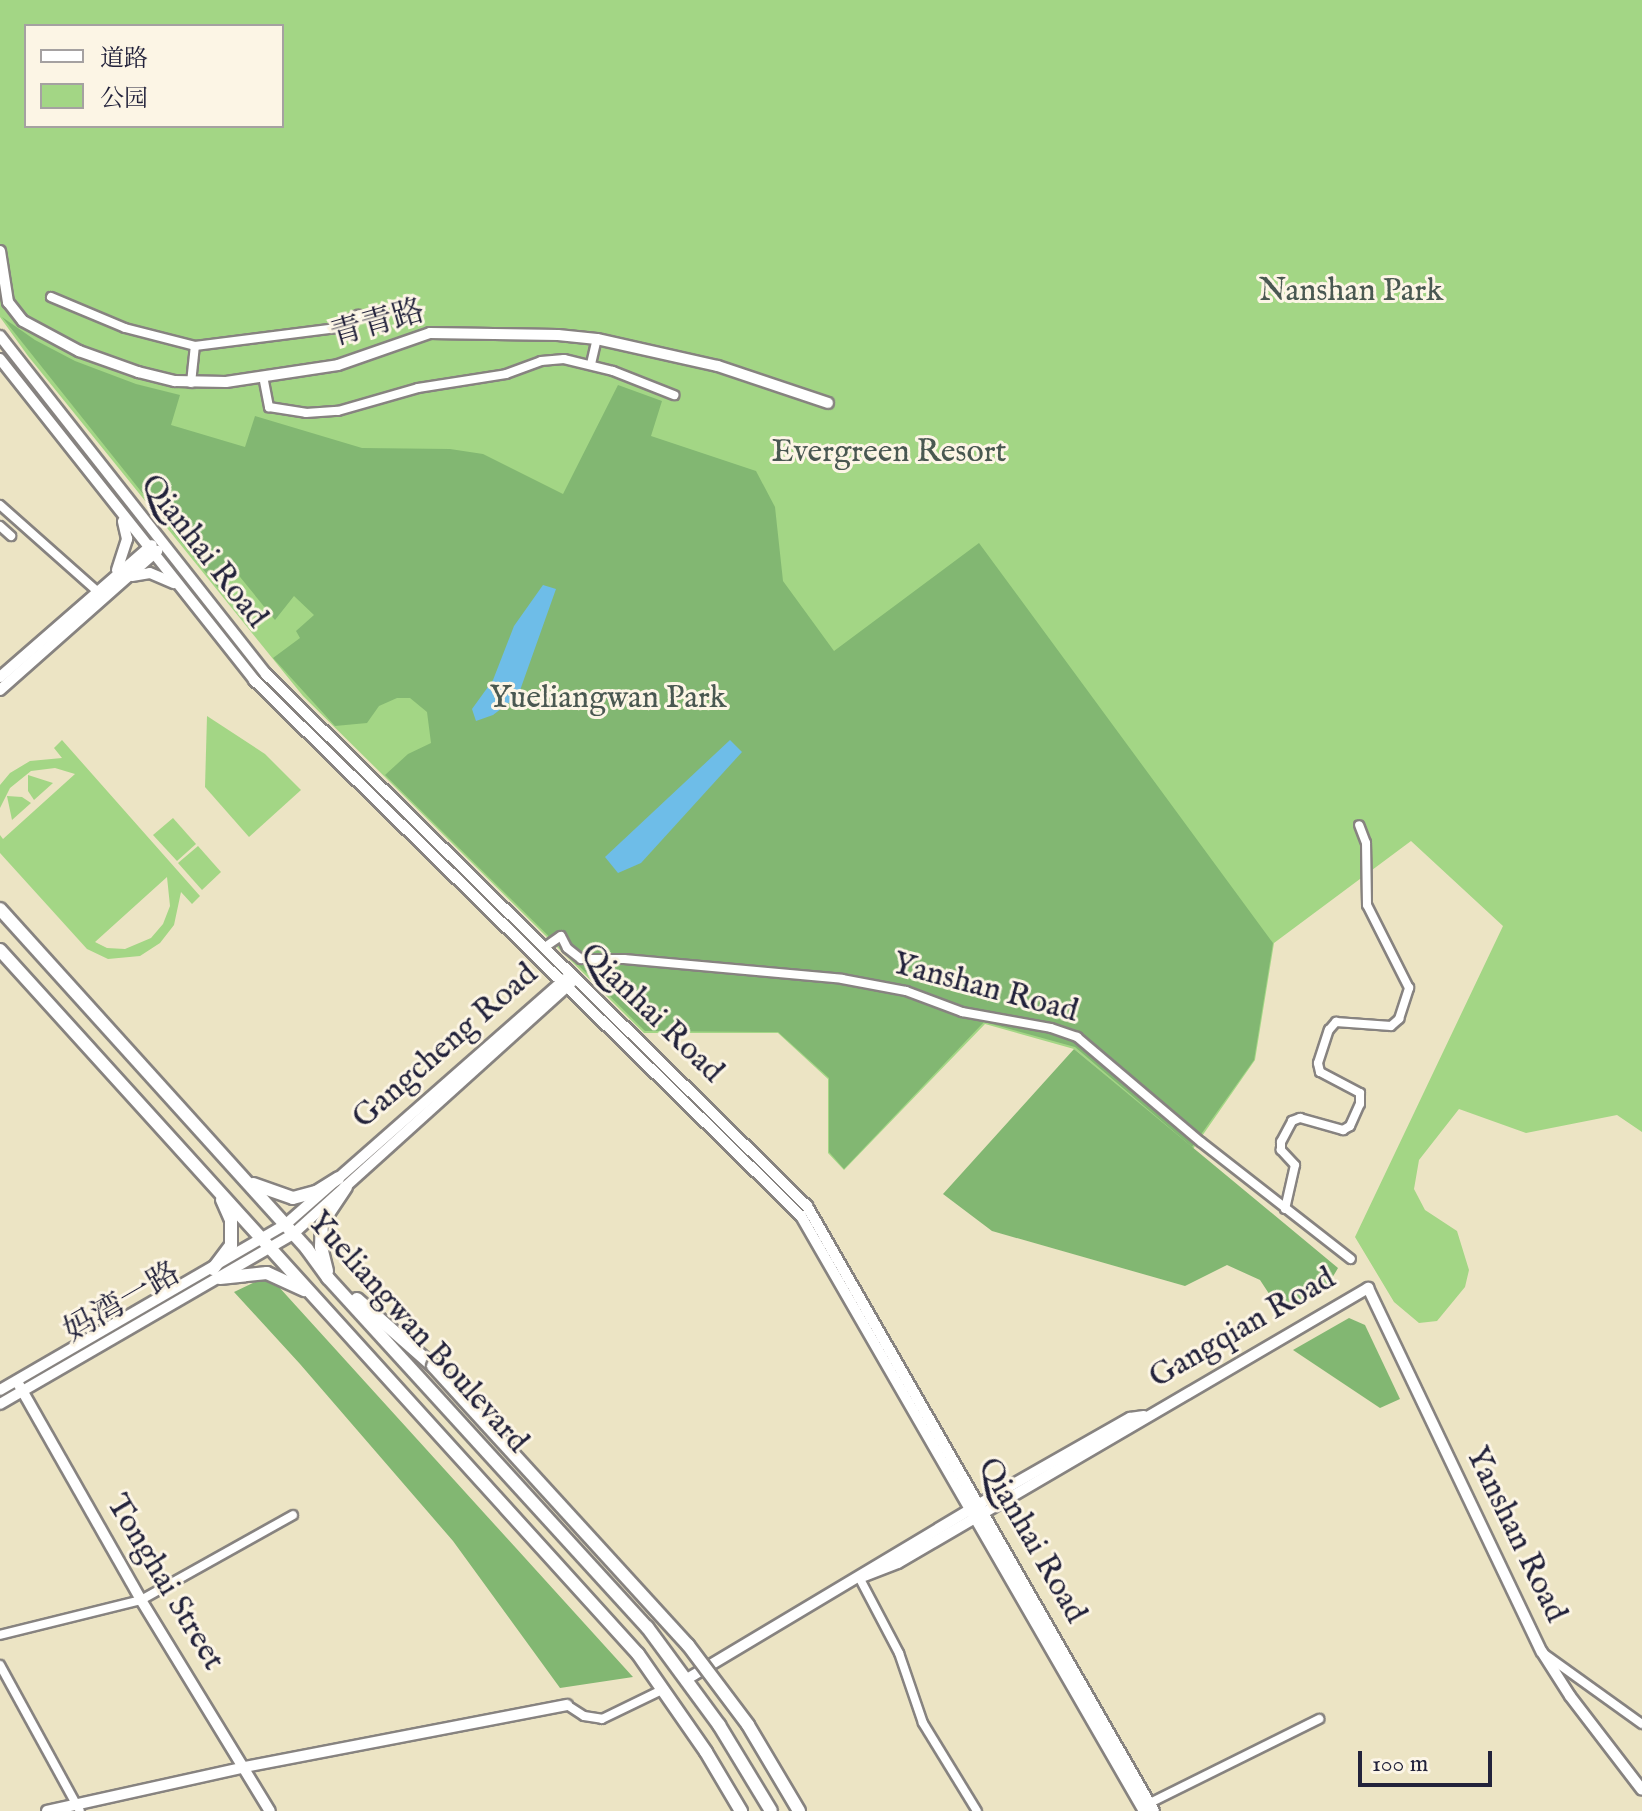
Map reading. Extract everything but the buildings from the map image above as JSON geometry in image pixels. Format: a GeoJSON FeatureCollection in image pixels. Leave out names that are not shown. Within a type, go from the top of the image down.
{"type":"FeatureCollection","features":[{"type":"Feature","properties":{"kind":"main road","name":"Yueliangwan Boulevard"},"geometry":{"type":"LineString","coordinates":[[0,909],[647,1627],[687,1679],[771,1811]]}},
{"type":"Feature","properties":{"kind":"main road","name":"Yueliangwan Boulevard"},"geometry":{"type":"LineString","coordinates":[[0,950],[638,1654],[664,1689],[741,1811]]}},
{"type":"Feature","properties":{"kind":"main road"},"geometry":{"type":"LineString","coordinates":[[237,1172],[268,1192],[293,1198],[342,1182]]}},
{"type":"Feature","properties":{"kind":"main road"},"geometry":{"type":"LineString","coordinates":[[342,1182],[322,1223],[321,1247],[333,1282],[354,1296],[433,1366],[688,1645],[748,1725],[799,1811]]}},
{"type":"Feature","properties":{"kind":"main road"},"geometry":{"type":"LineString","coordinates":[[215,1187],[232,1231],[231,1245],[216,1274],[267,1273],[290,1282],[319,1301]]}},
{"type":"Feature","properties":{"kind":"street","name":"青青路"},"geometry":{"type":"LineString","coordinates":[[0,251],[8,302],[23,321],[57,341],[156,377],[191,383],[338,365],[430,333],[597,339],[718,366],[828,403]]}},
{"type":"Feature","properties":{"kind":"street"},"geometry":{"type":"LineString","coordinates":[[51,297],[125,328],[195,346],[337,328],[358,315]]}},
{"type":"Feature","properties":{"kind":"street","name":"Qianhai Road"},"geometry":{"type":"LineString","coordinates":[[0,336],[266,674],[807,1206],[1149,1808]]}},
{"type":"Feature","properties":{"kind":"street"},"geometry":{"type":"LineString","coordinates":[[591,364],[597,339]]}},
{"type":"Feature","properties":{"kind":"street"},"geometry":{"type":"LineString","coordinates":[[191,383],[195,346]]}},
{"type":"Feature","properties":{"kind":"street","name":"Qianhai Road"},"geometry":{"type":"LineString","coordinates":[[0,359],[274,701],[781,1194],[808,1225],[978,1511]]}},
{"type":"Feature","properties":{"kind":"street"},"geometry":{"type":"LineString","coordinates":[[263,376],[269,407],[322,413],[445,382],[506,374],[541,361],[564,359],[591,364],[674,395]]}},
{"type":"Feature","properties":{"kind":"street"},"geometry":{"type":"LineString","coordinates":[[0,505],[97,591]]}},
{"type":"Feature","properties":{"kind":"street"},"geometry":{"type":"LineString","coordinates":[[114,576],[127,539],[120,511]]}},
{"type":"Feature","properties":{"kind":"street"},"geometry":{"type":"LineString","coordinates":[[0,526],[11,536]]}},
{"type":"Feature","properties":{"kind":"street"},"geometry":{"type":"LineString","coordinates":[[0,677],[114,576],[162,543]]}},
{"type":"Feature","properties":{"kind":"street"},"geometry":{"type":"LineString","coordinates":[[0,690],[130,576],[151,550]]}},
{"type":"Feature","properties":{"kind":"street"},"geometry":{"type":"LineString","coordinates":[[130,576],[150,573],[181,588]]}},
{"type":"Feature","properties":{"kind":"street"},"geometry":{"type":"LineString","coordinates":[[1285,1209],[1295,1165],[1281,1150],[1281,1142],[1292,1121],[1300,1118],[1343,1130],[1350,1126],[1360,1104],[1360,1093],[1320,1072],[1318,1063],[1329,1030],[1336,1022],[1391,1026],[1399,1019],[1409,988],[1367,905],[1366,843],[1359,825]]}},
{"type":"Feature","properties":{"kind":"street","name":"Yanshan Road"},"geometry":{"type":"LineString","coordinates":[[545,947],[561,936],[567,948],[581,959],[624,959],[842,979],[906,991],[962,1012],[1064,1032],[1091,1047],[1285,1209],[1351,1259]]}},
{"type":"Feature","properties":{"kind":"street","name":"Gangcheng Road"},"geometry":{"type":"LineString","coordinates":[[267,1244],[289,1229],[342,1182],[561,980],[574,976]]}},
{"type":"Feature","properties":{"kind":"street","name":"Gangcheng Road"},"geometry":{"type":"LineString","coordinates":[[342,1182],[569,989],[574,976]]}},
{"type":"Feature","properties":{"kind":"street","name":"妈湾一路"},"geometry":{"type":"LineString","coordinates":[[0,1404],[267,1244]]}},
{"type":"Feature","properties":{"kind":"street","name":"妈湾一路"},"geometry":{"type":"LineString","coordinates":[[0,1390],[216,1274]]}},
{"type":"Feature","properties":{"kind":"street","name":"Yanshan Road"},"geometry":{"type":"LineString","coordinates":[[1368,1288],[1542,1652],[1570,1696],[1642,1790]]}},
{"type":"Feature","properties":{"kind":"street","name":"Gangqian Road"},"geometry":{"type":"LineString","coordinates":[[687,1679],[862,1578],[898,1563],[978,1511],[1134,1427],[1144,1416],[1368,1288]]}},
{"type":"Feature","properties":{"kind":"street","name":"Tonghai Street"},"geometry":{"type":"LineString","coordinates":[[16,1380],[141,1600],[270,1811]]}},
{"type":"Feature","properties":{"kind":"street"},"geometry":{"type":"LineString","coordinates":[[0,1635],[141,1600],[293,1515]]}},
{"type":"Feature","properties":{"kind":"street"},"geometry":{"type":"LineString","coordinates":[[862,1578],[899,1653],[923,1723],[977,1811]]}},
{"type":"Feature","properties":{"kind":"street"},"geometry":{"type":"LineString","coordinates":[[1542,1652],[1642,1724]]}},
{"type":"Feature","properties":{"kind":"street"},"geometry":{"type":"LineString","coordinates":[[0,1665],[78,1807]]}},
{"type":"Feature","properties":{"kind":"street"},"geometry":{"type":"LineString","coordinates":[[47,1811],[78,1807],[245,1767],[567,1705],[584,1716],[602,1719],[664,1689]]}},
{"type":"Feature","properties":{"kind":"street"},"geometry":{"type":"LineString","coordinates":[[1149,1808],[1319,1719]]}},
{"type":"Feature","properties":{"kind":"green space"},"geometry":{"type":"Polygon","coordinates":[[[0,0],[1642,0],[1642,1132],[1617,1115],[1526,1133],[1459,1109],[1419,1160],[1414,1189],[1425,1210],[1457,1231],[1469,1270],[1465,1287],[1437,1321],[1419,1323],[1394,1302],[1355,1237],[1503,926],[1411,841],[1274,943],[1255,1060],[1193,1149],[1074,1049],[985,1024],[844,1170],[828,1153],[828,1079],[778,1033],[644,1033],[303,696],[28,356],[0,317],[0,0]]]}},
{"type":"Feature","properties":{"kind":"green space","name":"Yueliangwan Park"},"geometry":{"type":"Polygon","coordinates":[[[2,317],[35,340],[75,361],[136,384],[180,395],[171,425],[245,447],[255,416],[362,448],[450,449],[483,454],[563,494],[618,385],[662,401],[651,436],[756,471],[775,507],[783,581],[834,651],[979,543],[1273,943],[1254,1060],[1192,1147],[1075,1047],[984,1022],[844,1169],[829,1152],[829,1078],[778,1032],[645,1031],[385,775],[408,754],[431,743],[427,712],[410,698],[397,698],[379,706],[367,723],[335,726],[273,658],[300,638],[296,631],[314,615],[294,596],[275,620],[236,572],[218,588],[2,317]]]}},
{"type":"Feature","properties":{"kind":"green space"},"geometry":{"type":"Polygon","coordinates":[[[207,716],[265,754],[301,790],[249,837],[205,787],[207,716]]]}},
{"type":"Feature","properties":{"kind":"green space"},"geometry":{"type":"Polygon","coordinates":[[[62,740],[200,896],[192,904],[181,892],[174,925],[160,943],[140,956],[108,959],[87,949],[0,853],[0,835],[3,839],[75,774],[55,768],[31,771],[10,788],[0,808],[0,785],[10,773],[30,761],[62,758],[54,748],[62,740]],[[167,877],[95,942],[107,948],[125,949],[151,938],[163,924],[170,906],[167,877]]]}},
{"type":"Feature","properties":{"kind":"green space"},"geometry":{"type":"Polygon","coordinates":[[[28,775],[53,783],[34,800],[28,791],[28,775]]]}},
{"type":"Feature","properties":{"kind":"green space"},"geometry":{"type":"Polygon","coordinates":[[[7,796],[22,797],[31,803],[12,820],[7,796]]]}},
{"type":"Feature","properties":{"kind":"green space"},"geometry":{"type":"Polygon","coordinates":[[[173,818],[196,844],[177,861],[153,835],[173,818]]]}},
{"type":"Feature","properties":{"kind":"green space"},"geometry":{"type":"Polygon","coordinates":[[[198,846],[221,872],[202,890],[178,863],[198,846]]]}},
{"type":"Feature","properties":{"kind":"green space"},"geometry":{"type":"Polygon","coordinates":[[[1074,1049],[1338,1268],[1328,1285],[1281,1312],[1260,1280],[1227,1265],[1185,1286],[992,1231],[943,1194],[1074,1049]]]}},
{"type":"Feature","properties":{"kind":"green space"},"geometry":{"type":"Polygon","coordinates":[[[261,1279],[278,1286],[633,1677],[560,1688],[453,1541],[234,1292],[261,1279]]]}},
{"type":"Feature","properties":{"kind":"green space"},"geometry":{"type":"Polygon","coordinates":[[[1349,1318],[1365,1325],[1400,1399],[1380,1408],[1293,1350],[1349,1318]]]}},
{"type":"Feature","properties":{"kind":"water"},"geometry":{"type":"Polygon","coordinates":[[[543,585],[556,589],[518,696],[493,715],[476,721],[472,709],[493,680],[514,626],[543,585]]]}},
{"type":"Feature","properties":{"kind":"water"},"geometry":{"type":"Polygon","coordinates":[[[730,740],[742,752],[641,863],[618,873],[605,857],[730,740]]]}},
{"type":"Feature","properties":{"kind":"park label","name":"Nanshan Park"},"geometry":{"type":"Point","coordinates":[1351,292]}},
{"type":"Feature","properties":{"kind":"park label","name":"Evergreen Resort"},"geometry":{"type":"Point","coordinates":[889,453]}}]}
